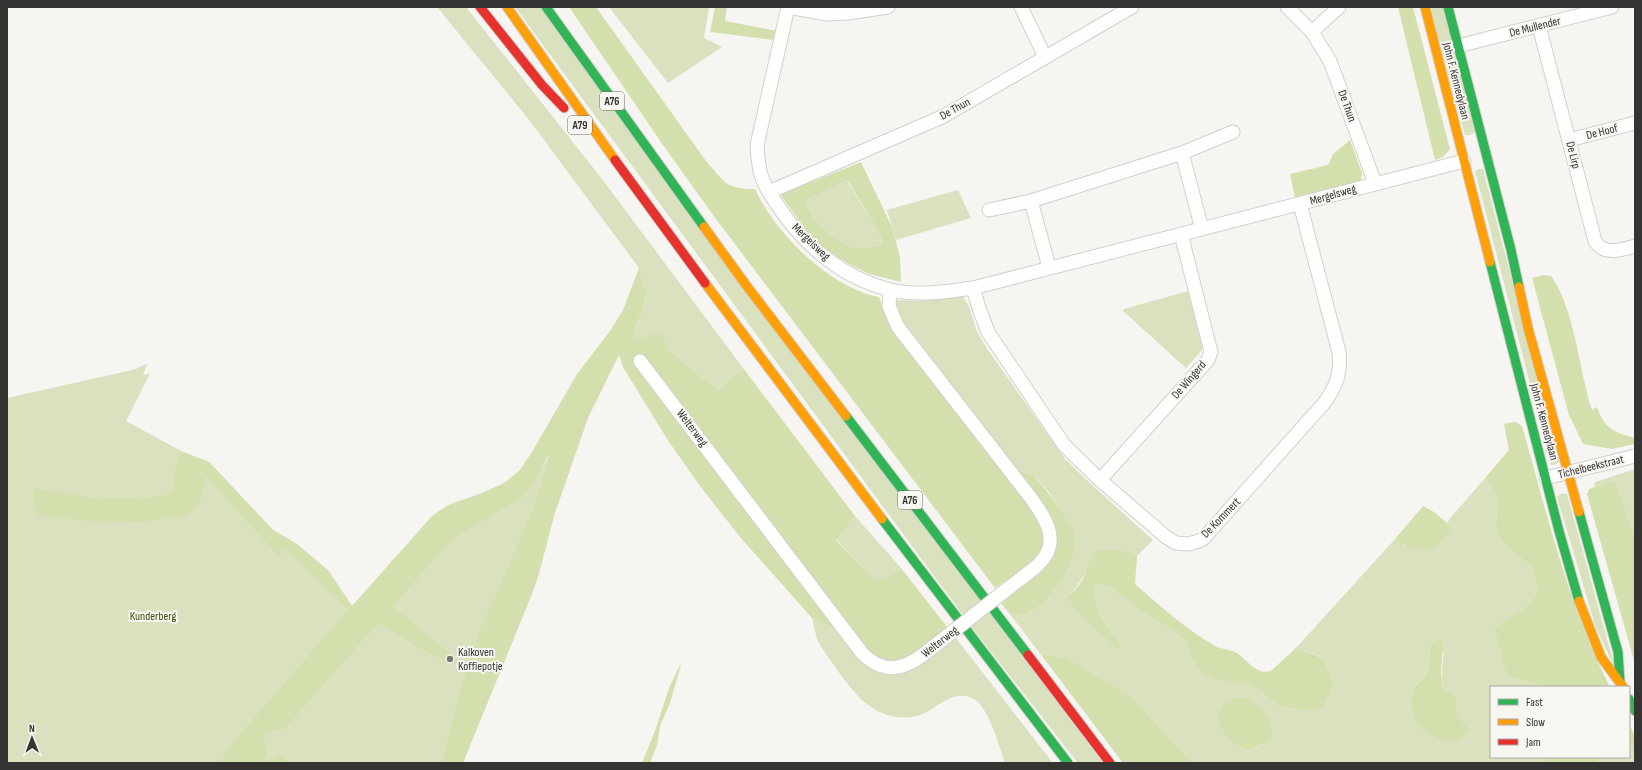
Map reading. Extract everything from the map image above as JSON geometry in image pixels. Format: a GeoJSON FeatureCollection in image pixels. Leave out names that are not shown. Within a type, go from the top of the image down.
{"type":"FeatureCollection","features":[{"type":"Feature","properties":{"kind":"main road","name":"A79"},"geometry":{"type":"LineString","coordinates":[[480,7],[542,85],[619,166]]}},
{"type":"Feature","properties":{"kind":"main road","name":"A76"},"geometry":{"type":"LineString","coordinates":[[507,7],[619,166],[757,355],[1068,763]]}},
{"type":"Feature","properties":{"kind":"main road","name":"A76"},"geometry":{"type":"LineString","coordinates":[[546,7],[746,285],[1110,763]]}},
{"type":"Feature","properties":{"kind":"main road","name":"John F. Kennedylaan"},"geometry":{"type":"LineString","coordinates":[[1425,7],[1475,158],[1511,250],[1528,328],[1618,652],[1621,684]]}},
{"type":"Feature","properties":{"kind":"main road","name":"John F. Kennedylaan"},"geometry":{"type":"LineString","coordinates":[[1448,7],[1458,46],[1475,158],[1546,478],[1577,595],[1601,657],[1621,684]]}},
{"type":"Feature","properties":{"kind":"main road"},"geometry":{"type":"LineString","coordinates":[[1630,701],[1635,711]]}},
{"type":"Feature","properties":{"kind":"street"},"geometry":{"type":"LineString","coordinates":[[788,7],[827,14],[855,12],[888,7]]}},
{"type":"Feature","properties":{"kind":"street","name":"Mergelsweg"},"geometry":{"type":"LineString","coordinates":[[788,7],[757,145],[758,162],[762,178],[769,192],[793,226],[819,254],[853,276],[890,290],[923,294],[973,288],[1049,267],[1475,158]]}},
{"type":"Feature","properties":{"kind":"street"},"geometry":{"type":"LineString","coordinates":[[1021,7],[1046,57]]}},
{"type":"Feature","properties":{"kind":"street","name":"De Thun"},"geometry":{"type":"LineString","coordinates":[[769,192],[944,116],[1132,7]]}},
{"type":"Feature","properties":{"kind":"street","name":"De Thun"},"geometry":{"type":"LineString","coordinates":[[1287,7],[1312,32],[1330,61],[1375,183]]}},
{"type":"Feature","properties":{"kind":"street"},"geometry":{"type":"LineString","coordinates":[[1312,32],[1339,7]]}},
{"type":"Feature","properties":{"kind":"street","name":"De Mullender"},"geometry":{"type":"LineString","coordinates":[[1458,46],[1612,7]]}},
{"type":"Feature","properties":{"kind":"street","name":"De Lirp"},"geometry":{"type":"LineString","coordinates":[[1539,26],[1597,243],[1602,248],[1616,251],[1635,246]]}},
{"type":"Feature","properties":{"kind":"street","name":"De Hoof"},"geometry":{"type":"LineString","coordinates":[[1570,140],[1635,123]]}},
{"type":"Feature","properties":{"kind":"street"},"geometry":{"type":"LineString","coordinates":[[989,210],[1032,202],[1182,153],[1233,132]]}},
{"type":"Feature","properties":{"kind":"street"},"geometry":{"type":"LineString","coordinates":[[1182,153],[1202,229]]}},
{"type":"Feature","properties":{"kind":"street"},"geometry":{"type":"LineString","coordinates":[[1032,202],[1049,267]]}},
{"type":"Feature","properties":{"kind":"street","name":"De Kommert"},"geometry":{"type":"LineString","coordinates":[[973,288],[988,332],[1064,445],[1100,480],[1171,540],[1188,544],[1204,538],[1234,505],[1334,389],[1339,375],[1339,352],[1300,204]]}},
{"type":"Feature","properties":{"kind":"street","name":"De Wingerd"},"geometry":{"type":"LineString","coordinates":[[1100,480],[1208,360],[1211,352],[1181,234]]}},
{"type":"Feature","properties":{"kind":"street","name":"Welterweg"},"geometry":{"type":"LineString","coordinates":[[640,361],[862,653],[877,664],[893,668],[908,665],[1041,562],[1050,548],[1051,538],[1047,522],[1031,498],[898,326],[889,306],[890,290]]}},
{"type":"Feature","properties":{"kind":"street","name":"Tichelbeekstraat"},"geometry":{"type":"LineString","coordinates":[[1546,478],[1635,456]]}},
{"type":"Feature","properties":{"kind":"green space"},"geometry":{"type":"Polygon","coordinates":[[[437,7],[466,7],[602,179],[743,368],[718,390],[670,351],[662,338],[632,340],[636,324],[644,309],[646,293],[639,268],[530,121],[437,7]]]}},
{"type":"Feature","properties":{"kind":"green space"},"geometry":{"type":"Polygon","coordinates":[[[515,7],[540,7],[1103,763],[1078,763],[971,626],[515,7]]]}},
{"type":"Feature","properties":{"kind":"green space"},"geometry":{"type":"Polygon","coordinates":[[[569,7],[596,7],[706,161],[726,183],[737,188],[755,189],[764,206],[776,223],[806,256],[842,283],[860,292],[879,297],[887,319],[895,334],[1034,510],[1043,527],[1045,535],[1044,547],[1034,561],[1026,568],[995,588],[716,219],[665,148],[569,7]]]}},
{"type":"Feature","properties":{"kind":"green space"},"geometry":{"type":"Polygon","coordinates":[[[609,7],[709,7],[704,38],[722,47],[668,83],[609,7]]]}},
{"type":"Feature","properties":{"kind":"green space"},"geometry":{"type":"Polygon","coordinates":[[[715,7],[727,7],[725,21],[777,31],[775,40],[710,32],[715,7]]]}},
{"type":"Feature","properties":{"kind":"green space"},"geometry":{"type":"Polygon","coordinates":[[[1398,7],[1413,7],[1450,149],[1443,157],[1435,160],[1398,7]]]}},
{"type":"Feature","properties":{"kind":"green space"},"geometry":{"type":"Polygon","coordinates":[[[1430,7],[1444,7],[1475,132],[1470,135],[1465,135],[1430,7]]]}},
{"type":"Feature","properties":{"kind":"green space"},"geometry":{"type":"Polygon","coordinates":[[[1350,140],[1362,173],[1361,181],[1295,198],[1290,174],[1328,165],[1333,154],[1350,140]]]}},
{"type":"Feature","properties":{"kind":"green space"},"geometry":{"type":"Polygon","coordinates":[[[861,162],[892,227],[900,257],[901,282],[869,274],[829,252],[812,238],[781,196],[784,193],[861,162]],[[848,181],[807,200],[811,214],[832,235],[853,247],[860,248],[881,245],[883,242],[848,181]]]}},
{"type":"Feature","properties":{"kind":"green space"},"geometry":{"type":"Polygon","coordinates":[[[1483,169],[1559,462],[1555,465],[1551,465],[1475,171],[1483,169]]]}},
{"type":"Feature","properties":{"kind":"green space"},"geometry":{"type":"Polygon","coordinates":[[[846,181],[871,219],[883,242],[881,245],[860,248],[853,247],[832,235],[811,214],[807,200],[846,181]]]}},
{"type":"Feature","properties":{"kind":"green space"},"geometry":{"type":"Polygon","coordinates":[[[958,190],[971,218],[896,240],[887,210],[958,190]]]}},
{"type":"Feature","properties":{"kind":"green space"},"geometry":{"type":"Polygon","coordinates":[[[639,268],[646,292],[644,309],[636,324],[632,340],[660,333],[670,351],[718,390],[743,368],[855,516],[836,540],[865,570],[878,580],[886,578],[901,568],[948,628],[906,660],[896,663],[881,662],[848,635],[812,618],[740,537],[700,486],[667,439],[623,367],[619,355],[588,418],[554,516],[539,574],[532,594],[463,763],[442,763],[461,689],[476,639],[536,501],[549,455],[532,486],[524,496],[455,537],[393,606],[459,661],[458,664],[443,660],[431,654],[378,623],[284,729],[273,731],[262,736],[268,750],[264,763],[220,763],[228,749],[243,731],[349,609],[337,600],[286,549],[279,555],[276,553],[206,476],[199,504],[191,513],[180,517],[148,521],[98,522],[39,515],[36,509],[34,502],[35,488],[100,499],[141,499],[171,494],[175,469],[181,451],[209,462],[273,530],[297,544],[328,571],[352,606],[432,516],[448,505],[482,493],[504,483],[519,471],[532,452],[577,374],[610,331],[623,310],[639,268]]]}},
{"type":"Feature","properties":{"kind":"green space"},"geometry":{"type":"Polygon","coordinates":[[[1544,275],[1551,276],[1566,305],[1592,410],[1597,407],[1607,425],[1621,434],[1635,438],[1635,444],[1612,449],[1583,444],[1569,415],[1532,278],[1544,275]]]}},
{"type":"Feature","properties":{"kind":"green space"},"geometry":{"type":"Polygon","coordinates":[[[1188,291],[1202,350],[1186,368],[1123,311],[1124,309],[1188,291]]]}},
{"type":"Feature","properties":{"kind":"green space"},"geometry":{"type":"Polygon","coordinates":[[[963,296],[970,309],[977,332],[988,350],[1065,459],[1153,540],[1137,556],[1130,552],[1091,558],[1082,579],[1068,596],[1084,618],[1118,649],[1121,645],[1102,618],[1094,602],[1092,594],[1092,588],[1096,582],[1108,586],[1142,611],[1175,632],[1186,642],[1192,658],[1243,684],[1260,690],[1278,706],[1307,711],[1334,684],[1324,660],[1317,655],[1296,648],[1395,539],[1405,546],[1452,527],[1447,522],[1485,478],[1496,496],[1496,525],[1499,535],[1505,545],[1525,561],[1530,567],[1536,582],[1535,594],[1530,603],[1494,628],[1506,676],[1541,686],[1490,686],[1490,758],[1548,758],[1538,763],[1192,763],[1133,698],[1042,656],[1009,613],[1029,613],[1041,604],[1061,579],[1074,535],[1050,494],[1038,480],[1031,475],[1010,468],[904,331],[895,308],[896,300],[920,301],[963,296]],[[1444,651],[1429,652],[1428,670],[1417,684],[1465,724],[1456,716],[1456,696],[1443,687],[1441,680],[1444,651]],[[1254,702],[1221,706],[1219,712],[1220,725],[1233,743],[1245,749],[1252,749],[1269,740],[1272,735],[1270,724],[1263,712],[1254,702]]]}},
{"type":"Feature","properties":{"kind":"green space","name":"Kunderberg"},"geometry":{"type":"Polygon","coordinates":[[[147,364],[143,375],[150,373],[126,421],[181,451],[180,454],[209,462],[273,530],[297,544],[329,571],[352,606],[451,524],[538,473],[560,440],[450,763],[7,763],[7,398],[132,370],[147,364]]]}},
{"type":"Feature","properties":{"kind":"green space"},"geometry":{"type":"Polygon","coordinates":[[[1516,422],[1522,426],[1570,592],[1595,656],[1610,686],[1541,686],[1506,676],[1494,628],[1530,603],[1535,594],[1536,582],[1530,567],[1525,561],[1505,545],[1499,535],[1496,525],[1496,496],[1485,478],[1509,450],[1504,424],[1516,422]]]}},
{"type":"Feature","properties":{"kind":"green space"},"geometry":{"type":"Polygon","coordinates":[[[1010,468],[1031,475],[1042,485],[1056,503],[1073,530],[1075,536],[1075,545],[1072,556],[1062,579],[1038,607],[1028,613],[1023,614],[1009,613],[1001,603],[1041,572],[1053,558],[1057,544],[1055,529],[1010,468]]]}},
{"type":"Feature","properties":{"kind":"green space"},"geometry":{"type":"Polygon","coordinates":[[[1635,469],[1635,538],[1615,480],[1594,487],[1595,482],[1635,469]]]}},
{"type":"Feature","properties":{"kind":"green space"},"geometry":{"type":"Polygon","coordinates":[[[1615,480],[1635,538],[1635,664],[1587,494],[1589,489],[1615,480]]]}},
{"type":"Feature","properties":{"kind":"green space"},"geometry":{"type":"Polygon","coordinates":[[[1562,493],[1567,494],[1615,668],[1596,628],[1557,497],[1562,493]]]}},
{"type":"Feature","properties":{"kind":"green space"},"geometry":{"type":"Polygon","coordinates":[[[1423,506],[1434,512],[1452,527],[1434,550],[1409,547],[1395,539],[1423,506]]]}},
{"type":"Feature","properties":{"kind":"green space"},"geometry":{"type":"Polygon","coordinates":[[[855,516],[901,568],[886,578],[878,580],[865,570],[836,539],[855,516]]]}},
{"type":"Feature","properties":{"kind":"green space"},"geometry":{"type":"Polygon","coordinates":[[[1100,549],[1130,552],[1137,556],[1135,584],[1194,632],[1215,646],[1235,652],[1257,669],[1267,672],[1272,670],[1296,648],[1316,655],[1324,660],[1334,684],[1322,707],[1307,711],[1278,706],[1260,690],[1243,684],[1214,678],[1201,671],[1192,658],[1186,642],[1175,632],[1142,611],[1108,586],[1096,582],[1093,589],[1093,597],[1100,615],[1121,645],[1120,649],[1118,649],[1097,632],[1075,609],[1068,596],[1081,582],[1091,558],[1100,549]]]}},
{"type":"Feature","properties":{"kind":"green space"},"geometry":{"type":"Polygon","coordinates":[[[812,618],[848,635],[948,628],[1053,763],[1005,763],[993,728],[984,710],[974,699],[966,696],[950,698],[927,712],[912,717],[887,715],[876,710],[857,695],[820,646],[812,618]]]}},
{"type":"Feature","properties":{"kind":"green space"},"geometry":{"type":"Polygon","coordinates":[[[1438,639],[1443,643],[1441,678],[1443,687],[1456,696],[1456,716],[1465,724],[1468,730],[1463,737],[1455,740],[1447,741],[1431,735],[1418,723],[1412,710],[1414,690],[1428,669],[1430,649],[1434,642],[1438,639]]]}},
{"type":"Feature","properties":{"kind":"green space"},"geometry":{"type":"Polygon","coordinates":[[[1042,656],[1066,658],[1133,698],[1192,763],[1123,763],[1042,656]]]}},
{"type":"Feature","properties":{"kind":"green space"},"geometry":{"type":"Polygon","coordinates":[[[680,665],[670,703],[660,726],[657,745],[650,763],[642,763],[655,731],[669,688],[680,665]]]}},
{"type":"Feature","properties":{"kind":"green space"},"geometry":{"type":"Polygon","coordinates":[[[1234,698],[1249,698],[1264,712],[1269,720],[1272,730],[1272,735],[1269,740],[1254,748],[1245,749],[1231,741],[1225,734],[1220,726],[1218,717],[1220,710],[1225,703],[1234,698]]]}},
{"type":"Feature","properties":{"kind":"green space"},"geometry":{"type":"Polygon","coordinates":[[[1630,726],[1635,736],[1635,746],[1630,750],[1630,726]]]}},
{"type":"Feature","properties":{"kind":"green space"},"geometry":{"type":"Polygon","coordinates":[[[1635,746],[1635,763],[1592,763],[1606,758],[1630,758],[1630,750],[1635,746]]]}},
{"type":"Feature","properties":{"kind":"green space"},"geometry":{"type":"Polygon","coordinates":[[[280,755],[290,763],[269,763],[268,759],[280,755]]]}},
{"type":"Feature","properties":{"kind":"green space"},"geometry":{"type":"Polygon","coordinates":[[[1548,758],[1606,758],[1592,763],[1538,763],[1548,758]]]}},
{"type":"Feature","properties":{"kind":"traffic: fast"},"geometry":{"type":"LineString","coordinates":[[546,7],[704,227]]}},
{"type":"Feature","properties":{"kind":"traffic: fast"},"geometry":{"type":"LineString","coordinates":[[1448,7],[1511,250],[1519,287]]}},
{"type":"Feature","properties":{"kind":"traffic: fast"},"geometry":{"type":"LineString","coordinates":[[1490,262],[1559,531],[1579,601]]}},
{"type":"Feature","properties":{"kind":"traffic: fast"},"geometry":{"type":"LineString","coordinates":[[846,416],[1028,655]]}},
{"type":"Feature","properties":{"kind":"traffic: fast"},"geometry":{"type":"LineString","coordinates":[[1579,512],[1618,652],[1620,681]]}},
{"type":"Feature","properties":{"kind":"traffic: fast"},"geometry":{"type":"LineString","coordinates":[[882,519],[1068,763]]}},
{"type":"Feature","properties":{"kind":"traffic: fast"},"geometry":{"type":"LineString","coordinates":[[1630,701],[1635,711]]}},
{"type":"Feature","properties":{"kind":"traffic: slow"},"geometry":{"type":"LineString","coordinates":[[507,7],[615,160]]}},
{"type":"Feature","properties":{"kind":"traffic: slow"},"geometry":{"type":"LineString","coordinates":[[1425,7],[1490,262]]}},
{"type":"Feature","properties":{"kind":"traffic: slow"},"geometry":{"type":"LineString","coordinates":[[704,227],[746,285],[846,416]]}},
{"type":"Feature","properties":{"kind":"traffic: slow"},"geometry":{"type":"LineString","coordinates":[[705,283],[882,519]]}},
{"type":"Feature","properties":{"kind":"traffic: slow"},"geometry":{"type":"LineString","coordinates":[[1519,287],[1528,328],[1579,512]]}},
{"type":"Feature","properties":{"kind":"traffic: slow"},"geometry":{"type":"LineString","coordinates":[[1579,601],[1601,657],[1622,686]]}},
{"type":"Feature","properties":{"kind":"traffic: jam"},"geometry":{"type":"LineString","coordinates":[[480,7],[542,85],[564,108]]}},
{"type":"Feature","properties":{"kind":"traffic: jam"},"geometry":{"type":"LineString","coordinates":[[615,160],[705,283]]}},
{"type":"Feature","properties":{"kind":"traffic: jam"},"geometry":{"type":"LineString","coordinates":[[1028,655],[1110,763]]}},
{"type":"Feature","properties":{"kind":"place","name":"Kalkoven Koffiepotje"},"geometry":{"type":"Point","coordinates":[450,659]}}]}
